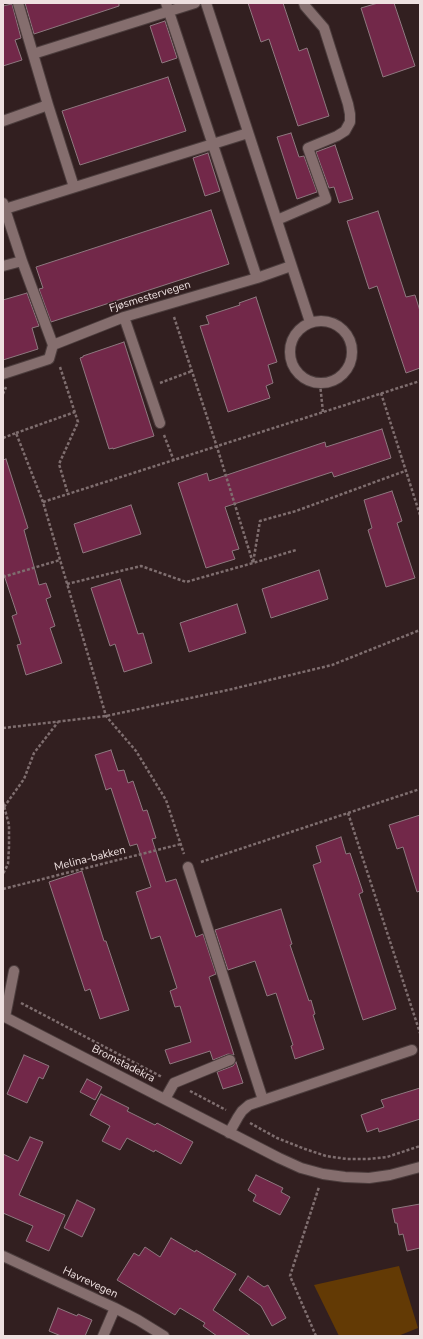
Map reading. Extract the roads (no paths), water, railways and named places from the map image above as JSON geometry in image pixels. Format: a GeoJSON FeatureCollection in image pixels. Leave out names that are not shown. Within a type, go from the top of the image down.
{"type":"FeatureCollection","features":[{"type":"Feature","properties":{"kind":"street"},"geometry":{"type":"LineString","coordinates":[[18,3],[74,187]]}},
{"type":"Feature","properties":{"kind":"street"},"geometry":{"type":"LineString","coordinates":[[33,54],[167,7],[195,3]]}},
{"type":"Feature","properties":{"kind":"street"},"geometry":{"type":"LineString","coordinates":[[206,3],[310,322]]}},
{"type":"Feature","properties":{"kind":"street"},"geometry":{"type":"LineString","coordinates":[[277,220],[326,199],[308,148],[345,131],[350,122],[348,104],[324,28],[304,3]]}},
{"type":"Feature","properties":{"kind":"street"},"geometry":{"type":"LineString","coordinates":[[167,7],[257,278]]}},
{"type":"Feature","properties":{"kind":"street"},"geometry":{"type":"LineString","coordinates":[[3,121],[48,105]]}},
{"type":"Feature","properties":{"kind":"street"},"geometry":{"type":"LineString","coordinates":[[3,374],[49,359],[53,345],[22,261],[4,206],[74,187],[248,133]]}},
{"type":"Feature","properties":{"kind":"street"},"geometry":{"type":"LineString","coordinates":[[3,266],[22,261]]}},
{"type":"Feature","properties":{"kind":"street","name":"Fjøsmestervegen"},"geometry":{"type":"LineString","coordinates":[[53,345],[124,317],[257,278],[292,266]]}},
{"type":"Feature","properties":{"kind":"street"},"geometry":{"type":"LineString","coordinates":[[124,317],[160,423]]}},
{"type":"Feature","properties":{"kind":"street"},"geometry":{"type":"LineString","coordinates":[[319,320],[330,321],[339,325],[351,341],[353,351],[351,362],[347,371],[340,378],[320,384],[311,382],[302,377],[291,362],[291,343],[295,334],[301,327],[310,322],[319,320]]}},
{"type":"Feature","properties":{"kind":"street"},"geometry":{"type":"LineString","coordinates":[[188,867],[263,1100]]}},
{"type":"Feature","properties":{"kind":"street","name":"Bromstadekra"},"geometry":{"type":"LineString","coordinates":[[14,971],[10,997],[4,1017],[279,1158],[302,1168],[323,1174],[345,1177],[369,1178],[390,1175],[420,1167]]}},
{"type":"Feature","properties":{"kind":"street"},"geometry":{"type":"LineString","coordinates":[[229,1133],[242,1111],[249,1105],[412,1050]]}},
{"type":"Feature","properties":{"kind":"street"},"geometry":{"type":"LineString","coordinates":[[165,1099],[174,1083],[230,1060]]}},
{"type":"Feature","properties":{"kind":"street","name":"Havrevegen"},"geometry":{"type":"LineString","coordinates":[[3,1256],[115,1308],[164,1336]]}},
{"type":"Feature","properties":{"kind":"street"},"geometry":{"type":"LineString","coordinates":[[103,1336],[115,1308]]}}]}
